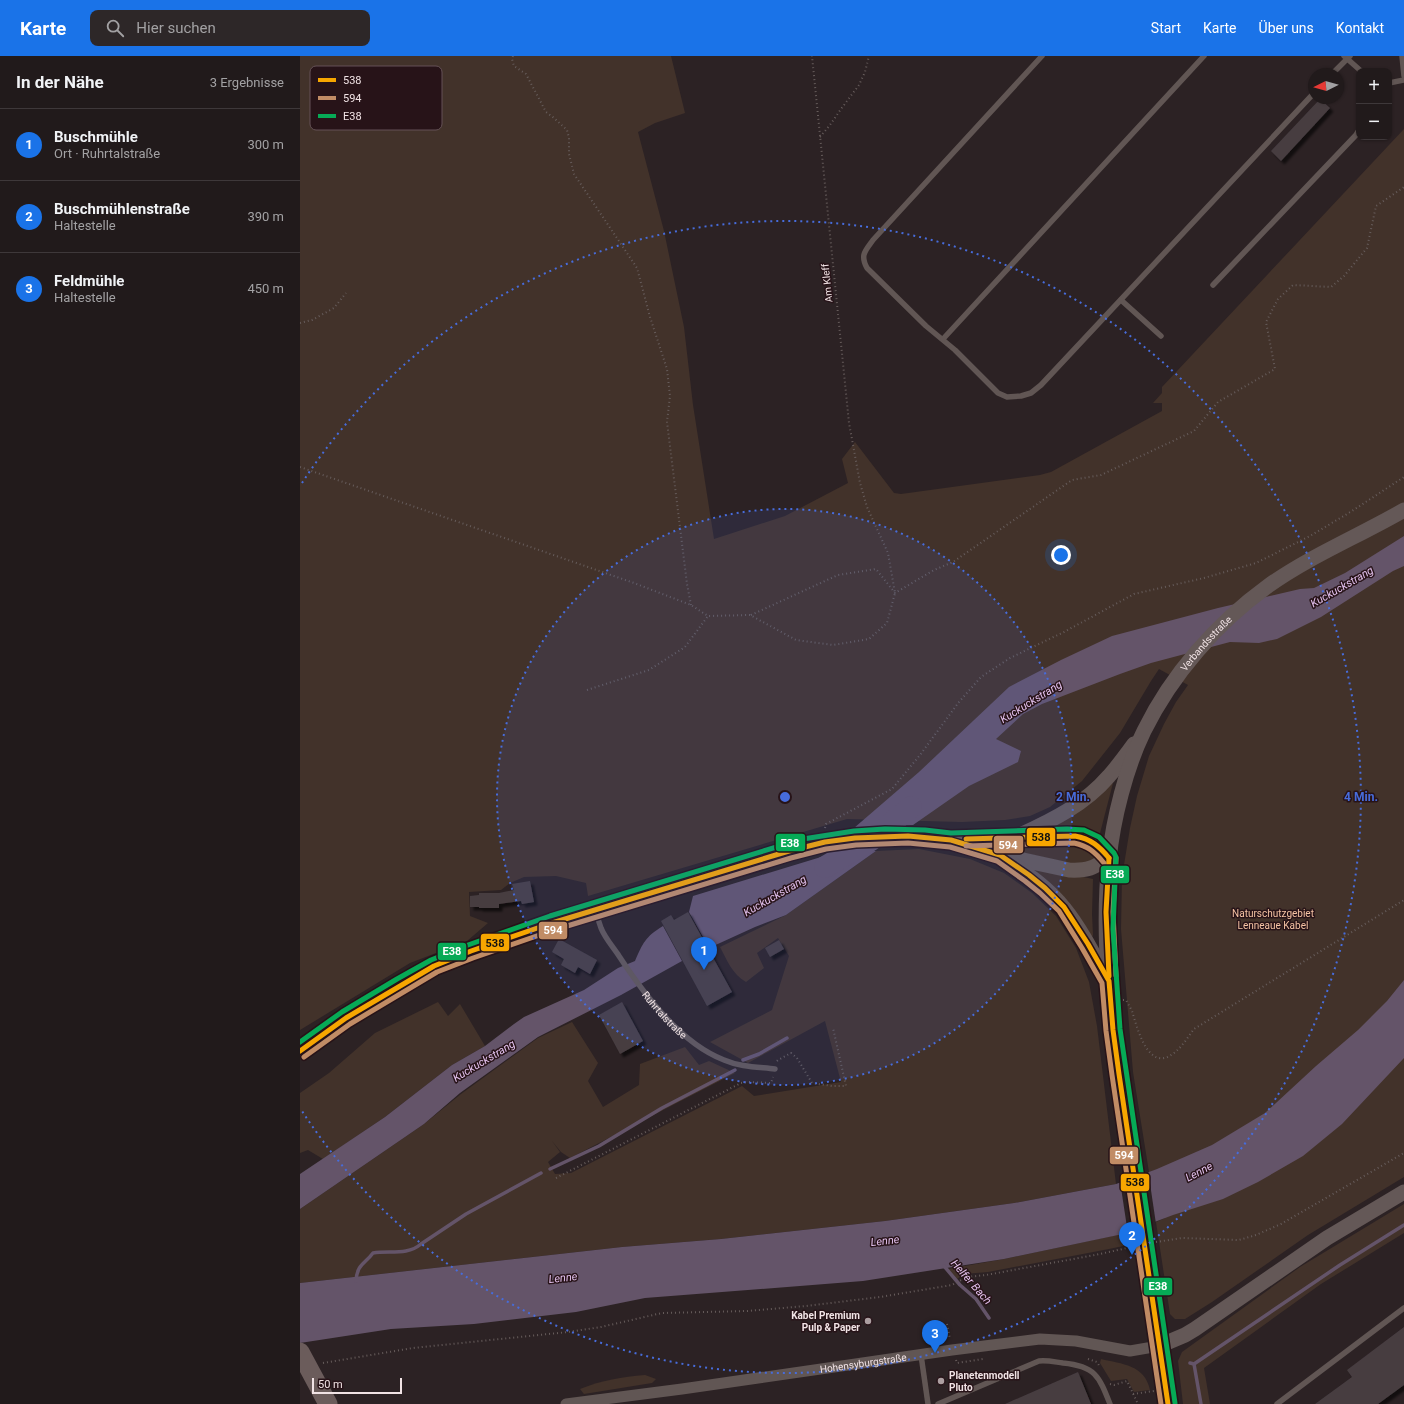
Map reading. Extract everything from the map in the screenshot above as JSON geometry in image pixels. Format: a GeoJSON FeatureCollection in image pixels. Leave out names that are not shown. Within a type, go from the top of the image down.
{"type":"FeatureCollection","features":[{"type":"Feature","properties":{"kind":"highway"},"geometry":{"type":"LineString","coordinates":[[300,1352],[328,1404]]}},
{"type":"Feature","properties":{"kind":"main road","name":"Verbandsstraße"},"geometry":{"type":"LineString","coordinates":[[1168,1404],[1119,1074],[1110,1000],[1106,912],[1109,858],[1125,783],[1144,731],[1172,684],[1189,661],[1215,632],[1267,587],[1305,562],[1404,510]]}},
{"type":"Feature","properties":{"kind":"main road"},"geometry":{"type":"LineString","coordinates":[[1014,838],[1064,814],[1092,793],[1109,776],[1144,731]]}},
{"type":"Feature","properties":{"kind":"main road"},"geometry":{"type":"LineString","coordinates":[[300,1051],[346,1018],[400,985],[434,966],[471,951],[595,910],[823,842],[885,836],[925,837],[951,840],[1067,836],[1082,837],[1096,843],[1109,858],[1093,868],[1069,870],[1000,855],[951,840]]}},
{"type":"Feature","properties":{"kind":"main road"},"geometry":{"type":"LineString","coordinates":[[1000,855],[1034,879],[1064,907],[1088,944],[1109,982]]}},
{"type":"Feature","properties":{"kind":"main road"},"geometry":{"type":"LineString","coordinates":[[1159,1346],[1195,1329],[1321,1242],[1404,1192]]}},
{"type":"Feature","properties":{"kind":"street","name":"Hohensyburgstraße"},"geometry":{"type":"LineString","coordinates":[[566,1404],[1040,1339],[1076,1341],[1130,1351],[1159,1346]]}},
{"type":"Feature","properties":{"kind":"lane"},"geometry":{"type":"LineString","coordinates":[[1042,56],[873,240],[864,253],[863,261],[867,268],[926,326],[943,339],[998,393],[1007,397],[1021,396],[1031,393],[1041,385],[1308,99]]}},
{"type":"Feature","properties":{"kind":"lane"},"geometry":{"type":"LineString","coordinates":[[943,339],[1204,56]]}},
{"type":"Feature","properties":{"kind":"lane"},"geometry":{"type":"LineString","coordinates":[[1402,56],[1404,76]]}},
{"type":"Feature","properties":{"kind":"lane"},"geometry":{"type":"LineString","coordinates":[[1337,68],[1347,57],[1358,68]]}},
{"type":"Feature","properties":{"kind":"lane"},"geometry":{"type":"LineString","coordinates":[[1392,82],[1404,80]]}},
{"type":"Feature","properties":{"kind":"lane"},"geometry":{"type":"LineString","coordinates":[[1213,285],[1356,135]]}},
{"type":"Feature","properties":{"kind":"lane"},"geometry":{"type":"LineString","coordinates":[[1121,300],[1161,336]]}},
{"type":"Feature","properties":{"kind":"lane","name":"Ruhrtalstraße"},"geometry":{"type":"LineString","coordinates":[[595,910],[601,929],[639,987],[671,1023],[699,1046],[723,1060],[746,1066],[775,1069]]}},
{"type":"Feature","properties":{"kind":"lane"},"geometry":{"type":"LineString","coordinates":[[1277,1404],[1404,1308]]}},
{"type":"Feature","properties":{"kind":"lane"},"geometry":{"type":"LineString","coordinates":[[921,1355],[928,1404]]}},
{"type":"Feature","properties":{"kind":"lane"},"geometry":{"type":"LineString","coordinates":[[938,1404],[1032,1364],[1044,1361],[1078,1364],[1087,1368],[1096,1375],[1103,1386],[1110,1404]]}},
{"type":"Feature","properties":{"kind":"path"},"geometry":{"type":"LineString","coordinates":[[513,56],[512,60],[514,66],[526,74],[546,112],[567,130],[569,138],[569,154],[574,174],[637,268],[650,317],[667,369],[670,396],[667,422],[687,584],[691,605]]}},
{"type":"Feature","properties":{"kind":"path","name":"Am Kleff"},"geometry":{"type":"LineString","coordinates":[[812,56],[849,423],[860,483],[867,507],[888,553],[895,592]]}},
{"type":"Feature","properties":{"kind":"path"},"geometry":{"type":"LineString","coordinates":[[820,137],[859,85],[865,72],[869,56]]}},
{"type":"Feature","properties":{"kind":"path"},"geometry":{"type":"LineString","coordinates":[[750,615],[796,640],[833,645],[869,639],[887,623],[895,592],[934,570],[953,562],[1072,480],[1101,475],[1194,431],[1218,402],[1275,369],[1266,322],[1278,299],[1293,285],[1331,287],[1344,276],[1367,248],[1376,206],[1404,187]]}},
{"type":"Feature","properties":{"kind":"path"},"geometry":{"type":"LineString","coordinates":[[300,323],[312,320],[334,308],[346,293]]}},
{"type":"Feature","properties":{"kind":"path"},"geometry":{"type":"LineString","coordinates":[[300,467],[634,583],[691,605],[708,616],[750,615],[838,575],[876,569],[895,592]]}},
{"type":"Feature","properties":{"kind":"path"},"geometry":{"type":"LineString","coordinates":[[823,842],[826,824],[892,789],[920,755],[959,702],[982,677],[1010,658],[1064,632],[1134,594],[1204,578],[1256,563],[1310,536],[1404,477]]}},
{"type":"Feature","properties":{"kind":"path"},"geometry":{"type":"LineString","coordinates":[[587,690],[648,670],[685,647],[708,616]]}},
{"type":"Feature","properties":{"kind":"path"},"geometry":{"type":"LineString","coordinates":[[1110,1000],[1126,1000],[1131,1010],[1140,1038],[1150,1052],[1156,1057],[1163,1058],[1174,1054],[1194,1029],[1404,900]]}},
{"type":"Feature","properties":{"kind":"path"},"geometry":{"type":"LineString","coordinates":[[556,1178],[741,1083],[770,1083],[773,1081],[778,1060],[791,1053],[797,1058],[804,1068],[812,1083],[832,1086],[846,1086],[833,1028]]}},
{"type":"Feature","properties":{"kind":"path"},"geometry":{"type":"LineString","coordinates":[[1155,1243],[1182,1238],[1239,1240],[1256,1235],[1281,1224],[1404,1153]]}},
{"type":"Feature","properties":{"kind":"path"},"geometry":{"type":"LineString","coordinates":[[322,1363],[413,1348],[568,1332],[602,1327],[662,1313],[747,1311],[806,1306],[880,1297],[952,1285],[967,1277],[1088,1257],[1135,1246]]}},
{"type":"Feature","properties":{"kind":"path"},"geometry":{"type":"LineString","coordinates":[[947,1324],[949,1335]]}},
{"type":"Feature","properties":{"kind":"path"},"geometry":{"type":"LineString","coordinates":[[1133,1394],[1150,1392]]}},
{"type":"Feature","properties":{"kind":"green space","name":"Naturschutzgebiet Lenneaue Kabel"},"geometry":{"type":"Polygon","coordinates":[[[300,56],[671,56],[685,113],[655,123],[638,132],[664,231],[684,327],[693,405],[714,539],[785,516],[848,483],[842,459],[855,442],[894,493],[901,494],[1040,475],[1051,472],[1162,411],[1162,403],[1153,403],[1162,393],[1162,387],[1404,129],[1404,1177],[1308,1235],[1185,1319],[1175,1319],[1170,1314],[1156,1222],[1165,1218],[1158,1169],[1149,1172],[1133,1072],[1121,929],[1122,877],[1137,796],[1149,756],[1176,702],[1188,685],[1159,669],[1120,733],[1082,781],[1050,807],[1030,816],[1005,820],[962,822],[847,819],[588,896],[586,883],[556,876],[524,877],[510,883],[501,890],[469,892],[470,916],[488,923],[467,941],[410,963],[300,1030],[300,56]]]}},
{"type":"Feature","properties":{"kind":"green space"},"geometry":{"type":"Polygon","coordinates":[[[1113,783],[1099,837],[1051,832],[1049,828],[1113,783]]]}},
{"type":"Feature","properties":{"kind":"green space"},"geometry":{"type":"Polygon","coordinates":[[[1084,843],[1095,851],[1094,859],[1082,866],[1003,848],[1002,846],[1003,845],[1084,843]]]}},
{"type":"Feature","properties":{"kind":"green space"},"geometry":{"type":"Polygon","coordinates":[[[919,849],[970,859],[1004,873],[1032,893],[1056,916],[1076,948],[1089,982],[1097,1026],[1116,1184],[1014,1203],[885,1221],[721,1239],[622,1247],[300,1283],[300,1209],[424,1124],[461,1094],[538,1038],[572,1022],[598,1063],[588,1081],[603,1107],[639,1085],[640,1064],[685,1047],[699,1065],[709,1061],[735,1073],[570,1158],[561,1152],[552,1141],[560,1152],[548,1162],[555,1174],[571,1173],[742,1086],[754,1096],[841,1082],[825,1021],[748,1063],[710,1042],[772,1010],[789,956],[778,938],[757,953],[764,968],[746,982],[733,971],[720,947],[786,915],[876,851],[919,849]]]}},
{"type":"Feature","properties":{"kind":"green space"},"geometry":{"type":"Polygon","coordinates":[[[1031,866],[1093,879],[1092,937],[1031,866]]]}},
{"type":"Feature","properties":{"kind":"green space"},"geometry":{"type":"Polygon","coordinates":[[[438,1002],[448,1016],[460,1004],[485,1046],[452,1065],[385,1117],[323,1159],[308,1150],[300,1153],[300,1093],[329,1073],[375,1033],[438,1002]]]}},
{"type":"Feature","properties":{"kind":"green space"},"geometry":{"type":"Polygon","coordinates":[[[1404,1204],[1404,1233],[1321,1284],[1204,1368],[1210,1404],[1183,1404],[1178,1361],[1182,1352],[1300,1267],[1404,1204]]]}},
{"type":"Feature","properties":{"kind":"green space"},"geometry":{"type":"Polygon","coordinates":[[[1126,1233],[1128,1245],[1109,1249],[988,1272],[964,1274],[957,1279],[948,1269],[1004,1259],[1126,1233]]]}},
{"type":"Feature","properties":{"kind":"green space"},"geometry":{"type":"Polygon","coordinates":[[[1101,1359],[1132,1367],[1143,1375],[1150,1390],[1134,1392],[1127,1379],[1111,1381],[1100,1363],[1101,1359]]]}},
{"type":"Feature","properties":{"kind":"green space"},"geometry":{"type":"Polygon","coordinates":[[[645,1375],[656,1379],[652,1383],[584,1394],[580,1389],[612,1379],[645,1375]]]}},
{"type":"Feature","properties":{"kind":"water"},"geometry":{"type":"Polygon","coordinates":[[[1404,536],[1404,566],[1393,571],[1321,617],[1277,639],[1259,643],[1230,642],[1151,663],[1042,704],[1023,714],[996,739],[1021,751],[1018,762],[969,786],[913,825],[854,828],[919,772],[1009,687],[1112,636],[1218,608],[1300,589],[1314,588],[1345,573],[1404,536]]]}},
{"type":"Feature","properties":{"kind":"water"},"geometry":{"type":"Polygon","coordinates":[[[876,851],[786,915],[709,948],[689,912],[693,896],[821,857],[846,852],[876,851]]]}},
{"type":"Feature","properties":{"kind":"water"},"geometry":{"type":"Polygon","coordinates":[[[663,926],[682,961],[621,995],[538,1037],[460,1093],[424,1124],[300,1209],[300,1174],[385,1117],[452,1065],[485,1046],[524,1017],[584,990],[618,968],[635,961],[640,949],[648,937],[663,926]]]}},
{"type":"Feature","properties":{"kind":"water","name":"Lenne"},"geometry":{"type":"Polygon","coordinates":[[[1404,980],[1404,1058],[1342,1124],[1303,1156],[1258,1182],[1223,1199],[1173,1215],[1123,1234],[1004,1259],[863,1281],[645,1298],[576,1312],[474,1324],[391,1329],[300,1343],[300,1283],[622,1247],[721,1239],[885,1221],[1014,1203],[1116,1184],[1157,1169],[1212,1145],[1265,1113],[1358,1030],[1387,1001],[1404,980]]]}},
{"type":"Feature","properties":{"kind":"pier"},"geometry":{"type":"Polygon","coordinates":[[[1148,1170],[1156,1224],[1128,1234],[1120,1181],[1148,1170]]]}},
{"type":"Feature","properties":{"kind":"building"},"geometry":{"type":"Polygon","coordinates":[[[1315,104],[1326,104],[1330,108],[1281,161],[1271,151],[1315,104]]]}},
{"type":"Feature","properties":{"kind":"building"},"geometry":{"type":"Polygon","coordinates":[[[530,881],[534,902],[522,904],[521,901],[499,904],[499,908],[470,907],[470,896],[479,895],[479,893],[499,893],[514,890],[512,884],[530,881]]]}},
{"type":"Feature","properties":{"kind":"building"},"geometry":{"type":"Polygon","coordinates":[[[688,912],[732,992],[707,1006],[661,921],[671,915],[674,920],[688,912]]]}},
{"type":"Feature","properties":{"kind":"building"},"geometry":{"type":"Polygon","coordinates":[[[559,939],[597,960],[590,974],[578,967],[575,973],[561,965],[564,959],[552,952],[559,939]]]}},
{"type":"Feature","properties":{"kind":"building"},"geometry":{"type":"Polygon","coordinates":[[[779,940],[784,949],[770,957],[765,948],[779,940]]]}},
{"type":"Feature","properties":{"kind":"building"},"geometry":{"type":"Polygon","coordinates":[[[622,1002],[643,1041],[620,1054],[599,1015],[622,1002]]]}},
{"type":"Feature","properties":{"kind":"building"},"geometry":{"type":"Polygon","coordinates":[[[1404,1327],[1404,1385],[1378,1404],[1315,1404],[1352,1377],[1347,1370],[1404,1327]]]}},
{"type":"Feature","properties":{"kind":"building"},"geometry":{"type":"Polygon","coordinates":[[[1078,1372],[1091,1404],[1005,1404],[1078,1372]]]}},
{"type":"Feature","properties":{"kind":"waterway","name":"Kuckuckstrang"},"geometry":{"type":"LineString","coordinates":[[825,867],[871,840],[911,807]]}},
{"type":"Feature","properties":{"kind":"waterway"},"geometry":{"type":"LineString","coordinates":[[743,1060],[759,1054],[787,1038]]}},
{"type":"Feature","properties":{"kind":"waterway"},"geometry":{"type":"LineString","coordinates":[[550,1169],[599,1146],[662,1108],[735,1070]]}},
{"type":"Feature","properties":{"kind":"waterway"},"geometry":{"type":"LineString","coordinates":[[356,1281],[358,1271],[373,1253],[398,1252],[416,1248],[466,1214],[541,1173]]}},
{"type":"Feature","properties":{"kind":"waterway"},"geometry":{"type":"LineString","coordinates":[[1194,1364],[1340,1265],[1404,1225]]}},
{"type":"Feature","properties":{"kind":"waterway","name":"Helfer Bach"},"geometry":{"type":"LineString","coordinates":[[944,1266],[960,1285],[976,1299],[989,1318]]}},
{"type":"Feature","properties":{"kind":"waterway","name":"Helfer Bach"},"geometry":{"type":"LineString","coordinates":[[1190,1363],[1194,1364],[1201,1404]]}},
{"type":"Feature","properties":{"kind":"transit line","name":"E38"},"geometry":{"type":"LineString","coordinates":[[300,1042],[342,1012],[397,979],[431,960],[468,945],[550,916],[803,839],[854,831],[885,829],[925,830],[951,833],[1067,829],[1084,830],[1099,837],[1116,857],[1113,929],[1120,1029],[1175,1403]]}},
{"type":"Feature","properties":{"kind":"transit line","name":"538"},"geometry":{"type":"LineString","coordinates":[[300,1051],[346,1018],[434,966],[471,951],[552,923],[789,851],[825,842],[855,838],[908,836],[951,840],[1000,855],[1029,875],[1045,888],[1064,907],[1088,944],[1109,981],[1113,1030],[1119,1074],[1168,1404]]}},
{"type":"Feature","properties":{"kind":"transit line","name":"538"},"geometry":{"type":"LineString","coordinates":[[966,839],[1075,836],[1086,839],[1094,844],[1109,858]]}},
{"type":"Feature","properties":{"kind":"transit line","name":"594"},"geometry":{"type":"LineString","coordinates":[[304,1057],[350,1024],[437,972],[554,930],[791,858],[826,849],[856,845],[908,843],[950,847],[997,861],[1040,893],[1059,911],[1102,983],[1106,1031],[1112,1075],[1161,1404]]}},
{"type":"Feature","properties":{"kind":"transit line","name":"594"},"geometry":{"type":"LineString","coordinates":[[966,846],[1074,843],[1091,850],[1104,863]]}},
{"type":"Feature","properties":{"kind":"transit line","name":"538"},"geometry":{"type":"LineString","coordinates":[[1109,858],[1106,912],[1109,976]]}},
{"type":"Feature","properties":{"kind":"transit line","name":"594"},"geometry":{"type":"LineString","coordinates":[[1116,858],[1113,912],[1116,976]]}},
{"type":"Feature","properties":{"kind":"place","name":"Buschmühle"},"geometry":{"type":"Point","coordinates":[704,970]}},
{"type":"Feature","properties":{"kind":"place","name":"Buschmühlenstraße"},"geometry":{"type":"Point","coordinates":[1132,1255]}},
{"type":"Feature","properties":{"kind":"place","name":"Kabel Premium Pulp & Paper"},"geometry":{"type":"Point","coordinates":[868,1321]}},
{"type":"Feature","properties":{"kind":"place","name":"Feldmühle"},"geometry":{"type":"Point","coordinates":[935,1353]}},
{"type":"Feature","properties":{"kind":"place","name":"Planetenmodell Pluto"},"geometry":{"type":"Point","coordinates":[941,1381]}}]}
